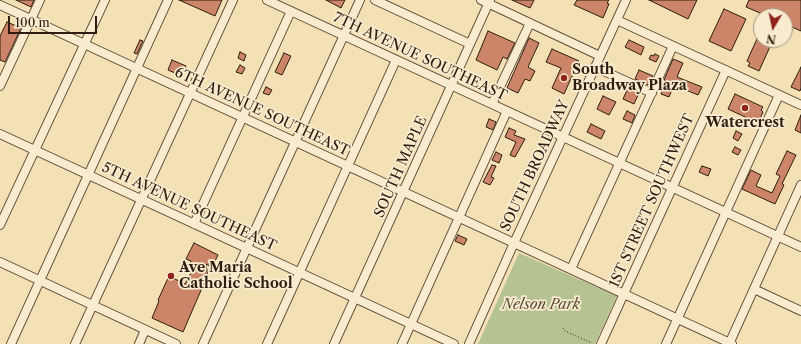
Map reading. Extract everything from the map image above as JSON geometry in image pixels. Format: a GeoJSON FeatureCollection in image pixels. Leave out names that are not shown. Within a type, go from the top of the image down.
{"type":"FeatureCollection","features":[{"type":"Feature","properties":{"kind":"street"},"geometry":{"type":"LineString","coordinates":[[0,86],[40,0]]}},
{"type":"Feature","properties":{"kind":"street"},"geometry":{"type":"LineString","coordinates":[[0,225],[105,0]]}},
{"type":"Feature","properties":{"kind":"street"},"geometry":{"type":"LineString","coordinates":[[11,344],[168,0]]}},
{"type":"Feature","properties":{"kind":"street"},"geometry":{"type":"LineString","coordinates":[[74,344],[233,0]]}},
{"type":"Feature","properties":{"kind":"street","name":"7TH AVENUE SOUTHEAST"},"geometry":{"type":"LineString","coordinates":[[267,0],[801,247]]}},
{"type":"Feature","properties":{"kind":"street"},"geometry":{"type":"LineString","coordinates":[[203,344],[360,0]]}},
{"type":"Feature","properties":{"kind":"street"},"geometry":{"type":"LineString","coordinates":[[375,0],[470,44]]}},
{"type":"Feature","properties":{"kind":"street","name":"SOUTH BROADWAY"},"geometry":{"type":"LineString","coordinates":[[469,344],[626,0]]}},
{"type":"Feature","properties":{"kind":"street"},"geometry":{"type":"LineString","coordinates":[[487,1],[600,56]]}},
{"type":"Feature","properties":{"kind":"street","name":"SOUTH MAPLE"},"geometry":{"type":"LineString","coordinates":[[334,344],[470,44],[487,1]]}},
{"type":"Feature","properties":{"kind":"street","name":"6TH AVENUE SOUTHEAST"},"geometry":{"type":"LineString","coordinates":[[0,5],[730,344]]}},
{"type":"Feature","properties":{"kind":"street"},"geometry":{"type":"LineString","coordinates":[[194,224],[291,11]]}},
{"type":"Feature","properties":{"kind":"street"},"geometry":{"type":"LineString","coordinates":[[617,20],[801,105]]}},
{"type":"Feature","properties":{"kind":"street"},"geometry":{"type":"LineString","coordinates":[[492,104],[530,23]]}},
{"type":"Feature","properties":{"kind":"street"},"geometry":{"type":"LineString","coordinates":[[571,269],[673,46]]}},
{"type":"Feature","properties":{"kind":"street"},"geometry":{"type":"LineString","coordinates":[[267,344],[396,60]]}},
{"type":"Feature","properties":{"kind":"street"},"geometry":{"type":"LineString","coordinates":[[595,67],[652,93]]}},
{"type":"Feature","properties":{"kind":"street","name":"1ST STREET SOUTHWEST"},"geometry":{"type":"LineString","coordinates":[[601,344],[726,70]]}},
{"type":"Feature","properties":{"kind":"street"},"geometry":{"type":"LineString","coordinates":[[666,344],[779,95]]}},
{"type":"Feature","properties":{"kind":"street"},"geometry":{"type":"LineString","coordinates":[[402,344],[507,111]]}},
{"type":"Feature","properties":{"kind":"street","name":"5TH AVENUE SOUTHEAST"},"geometry":{"type":"LineString","coordinates":[[0,134],[454,344]]}},
{"type":"Feature","properties":{"kind":"street"},"geometry":{"type":"LineString","coordinates":[[730,344],[801,185]]}},
{"type":"Feature","properties":{"kind":"street"},"geometry":{"type":"LineString","coordinates":[[0,262],[176,344]]}},
{"type":"Feature","properties":{"kind":"street"},"geometry":{"type":"LineString","coordinates":[[754,289],[801,311]]}},
{"type":"Feature","properties":{"kind":"street"},"geometry":{"type":"LineString","coordinates":[[139,344],[145,330]]}},
{"type":"Feature","properties":{"kind":"path"},"geometry":{"type":"LineString","coordinates":[[563,328],[565,331],[592,343]]}},
{"type":"Feature","properties":{"kind":"green space","name":"Nelson Park"},"geometry":{"type":"Polygon","coordinates":[[[519,253],[617,296],[595,344],[478,344],[519,253]]]}},
{"type":"Feature","properties":{"kind":"building"},"geometry":{"type":"Polygon","coordinates":[[[16,0],[34,0],[31,7],[16,0]]]}},
{"type":"Feature","properties":{"kind":"building"},"geometry":{"type":"Polygon","coordinates":[[[179,0],[222,0],[215,16],[179,0]]]}},
{"type":"Feature","properties":{"kind":"building"},"geometry":{"type":"Polygon","coordinates":[[[326,0],[345,0],[341,8],[326,0]]]}},
{"type":"Feature","properties":{"kind":"building"},"geometry":{"type":"Polygon","coordinates":[[[512,0],[534,0],[530,8],[512,0]]]}},
{"type":"Feature","properties":{"kind":"building"},"geometry":{"type":"Polygon","coordinates":[[[577,0],[609,0],[607,3],[609,4],[603,18],[574,5],[577,0]]]}},
{"type":"Feature","properties":{"kind":"building"},"geometry":{"type":"Polygon","coordinates":[[[649,0],[697,0],[688,19],[649,0]]]}},
{"type":"Feature","properties":{"kind":"building"},"geometry":{"type":"Polygon","coordinates":[[[749,0],[801,0],[801,31],[793,28],[793,8],[753,8],[753,10],[746,7],[749,0]]]}},
{"type":"Feature","properties":{"kind":"building"},"geometry":{"type":"Polygon","coordinates":[[[724,9],[746,19],[731,51],[709,41],[724,9]]]}},
{"type":"Feature","properties":{"kind":"building"},"geometry":{"type":"Polygon","coordinates":[[[7,22],[21,28],[5,62],[0,60],[0,36],[7,22]]]}},
{"type":"Feature","properties":{"kind":"building"},"geometry":{"type":"Polygon","coordinates":[[[488,31],[515,43],[507,59],[503,57],[497,70],[476,60],[488,31]]]}},
{"type":"Feature","properties":{"kind":"building"},"geometry":{"type":"Polygon","coordinates":[[[529,38],[539,43],[528,67],[535,71],[530,81],[525,79],[518,93],[507,88],[529,38]]]}},
{"type":"Feature","properties":{"kind":"building"},"geometry":{"type":"Polygon","coordinates":[[[140,40],[143,41],[137,54],[134,53],[140,40]]]}},
{"type":"Feature","properties":{"kind":"building"},"geometry":{"type":"Polygon","coordinates":[[[629,40],[644,47],[641,55],[625,47],[629,40]]]}},
{"type":"Feature","properties":{"kind":"building"},"geometry":{"type":"Polygon","coordinates":[[[753,48],[769,48],[759,71],[748,66],[750,63],[747,61],[753,48]]]}},
{"type":"Feature","properties":{"kind":"building","name":"South Broadway Plaza"},"geometry":{"type":"Polygon","coordinates":[[[552,49],[579,61],[564,94],[552,88],[561,68],[546,62],[552,49]]]}},
{"type":"Feature","properties":{"kind":"building"},"geometry":{"type":"Polygon","coordinates":[[[240,52],[246,55],[244,61],[238,58],[240,52]]]}},
{"type":"Feature","properties":{"kind":"building"},"geometry":{"type":"Polygon","coordinates":[[[284,53],[291,56],[282,75],[275,72],[284,53]]]}},
{"type":"Feature","properties":{"kind":"building"},"geometry":{"type":"Polygon","coordinates":[[[655,54],[659,56],[656,62],[649,59],[651,55],[654,56],[655,54]]]}},
{"type":"Feature","properties":{"kind":"building"},"geometry":{"type":"Polygon","coordinates":[[[673,59],[683,63],[677,77],[702,87],[698,95],[674,85],[669,97],[661,94],[666,81],[664,80],[673,59]]]}},
{"type":"Feature","properties":{"kind":"building"},"geometry":{"type":"Polygon","coordinates":[[[172,60],[186,66],[182,76],[168,70],[172,60]]]}},
{"type":"Feature","properties":{"kind":"building"},"geometry":{"type":"Polygon","coordinates":[[[240,65],[245,68],[242,74],[236,72],[240,65]]]}},
{"type":"Feature","properties":{"kind":"building"},"geometry":{"type":"Polygon","coordinates":[[[801,67],[801,88],[800,91],[791,87],[801,67]]]}},
{"type":"Feature","properties":{"kind":"building"},"geometry":{"type":"Polygon","coordinates":[[[639,70],[653,76],[649,85],[635,79],[639,70]]]}},
{"type":"Feature","properties":{"kind":"building"},"geometry":{"type":"Polygon","coordinates":[[[266,87],[272,90],[269,95],[263,93],[266,87]]]}},
{"type":"Feature","properties":{"kind":"building"},"geometry":{"type":"Polygon","coordinates":[[[628,88],[639,93],[634,104],[623,99],[628,88]]]}},
{"type":"Feature","properties":{"kind":"building","name":"Watercrest"},"geometry":{"type":"Polygon","coordinates":[[[735,94],[763,107],[761,110],[763,112],[758,123],[728,109],[735,94]]]}},
{"type":"Feature","properties":{"kind":"building"},"geometry":{"type":"Polygon","coordinates":[[[603,96],[616,102],[609,115],[597,109],[603,96]]]}},
{"type":"Feature","properties":{"kind":"building"},"geometry":{"type":"Polygon","coordinates":[[[627,111],[635,115],[632,123],[623,119],[627,111]]]}},
{"type":"Feature","properties":{"kind":"building"},"geometry":{"type":"Polygon","coordinates":[[[801,115],[801,133],[795,130],[801,115]]]}},
{"type":"Feature","properties":{"kind":"building"},"geometry":{"type":"Polygon","coordinates":[[[489,119],[496,122],[493,130],[486,127],[489,119]]]}},
{"type":"Feature","properties":{"kind":"building"},"geometry":{"type":"Polygon","coordinates":[[[591,124],[605,131],[601,139],[587,132],[591,124]]]}},
{"type":"Feature","properties":{"kind":"building"},"geometry":{"type":"Polygon","coordinates":[[[509,128],[516,131],[514,135],[525,139],[515,157],[510,155],[516,142],[505,137],[509,128]]]}},
{"type":"Feature","properties":{"kind":"building"},"geometry":{"type":"Polygon","coordinates":[[[736,131],[742,134],[738,141],[733,138],[736,131]]]}},
{"type":"Feature","properties":{"kind":"building"},"geometry":{"type":"Polygon","coordinates":[[[735,147],[741,150],[738,155],[732,152],[735,147]]]}},
{"type":"Feature","properties":{"kind":"building"},"geometry":{"type":"Polygon","coordinates":[[[787,151],[796,155],[782,184],[784,185],[775,204],[742,189],[751,170],[761,175],[756,186],[772,193],[780,176],[776,174],[787,151]]]}},
{"type":"Feature","properties":{"kind":"building"},"geometry":{"type":"Polygon","coordinates":[[[496,152],[502,155],[499,163],[492,160],[496,152]]]}},
{"type":"Feature","properties":{"kind":"building"},"geometry":{"type":"Polygon","coordinates":[[[492,165],[496,166],[491,177],[494,178],[490,185],[483,182],[492,165]]]}},
{"type":"Feature","properties":{"kind":"building"},"geometry":{"type":"Polygon","coordinates":[[[702,166],[711,169],[708,176],[699,172],[702,166]]]}},
{"type":"Feature","properties":{"kind":"building"},"geometry":{"type":"Polygon","coordinates":[[[458,235],[467,239],[464,245],[455,241],[458,235]]]}},
{"type":"Feature","properties":{"kind":"building"},"geometry":{"type":"Polygon","coordinates":[[[194,243],[218,255],[212,267],[206,264],[207,280],[205,281],[183,332],[152,318],[169,276],[185,284],[193,269],[188,267],[191,261],[186,259],[194,243]]]}},
{"type":"Feature","properties":{"kind":"place","name":"South Broadway Plaza"},"geometry":{"type":"Point","coordinates":[564,78]}},
{"type":"Feature","properties":{"kind":"place","name":"Watercrest"},"geometry":{"type":"Point","coordinates":[745,108]}},
{"type":"Feature","properties":{"kind":"place","name":"Ave Maria Catholic School"},"geometry":{"type":"Point","coordinates":[171,276]}}]}
